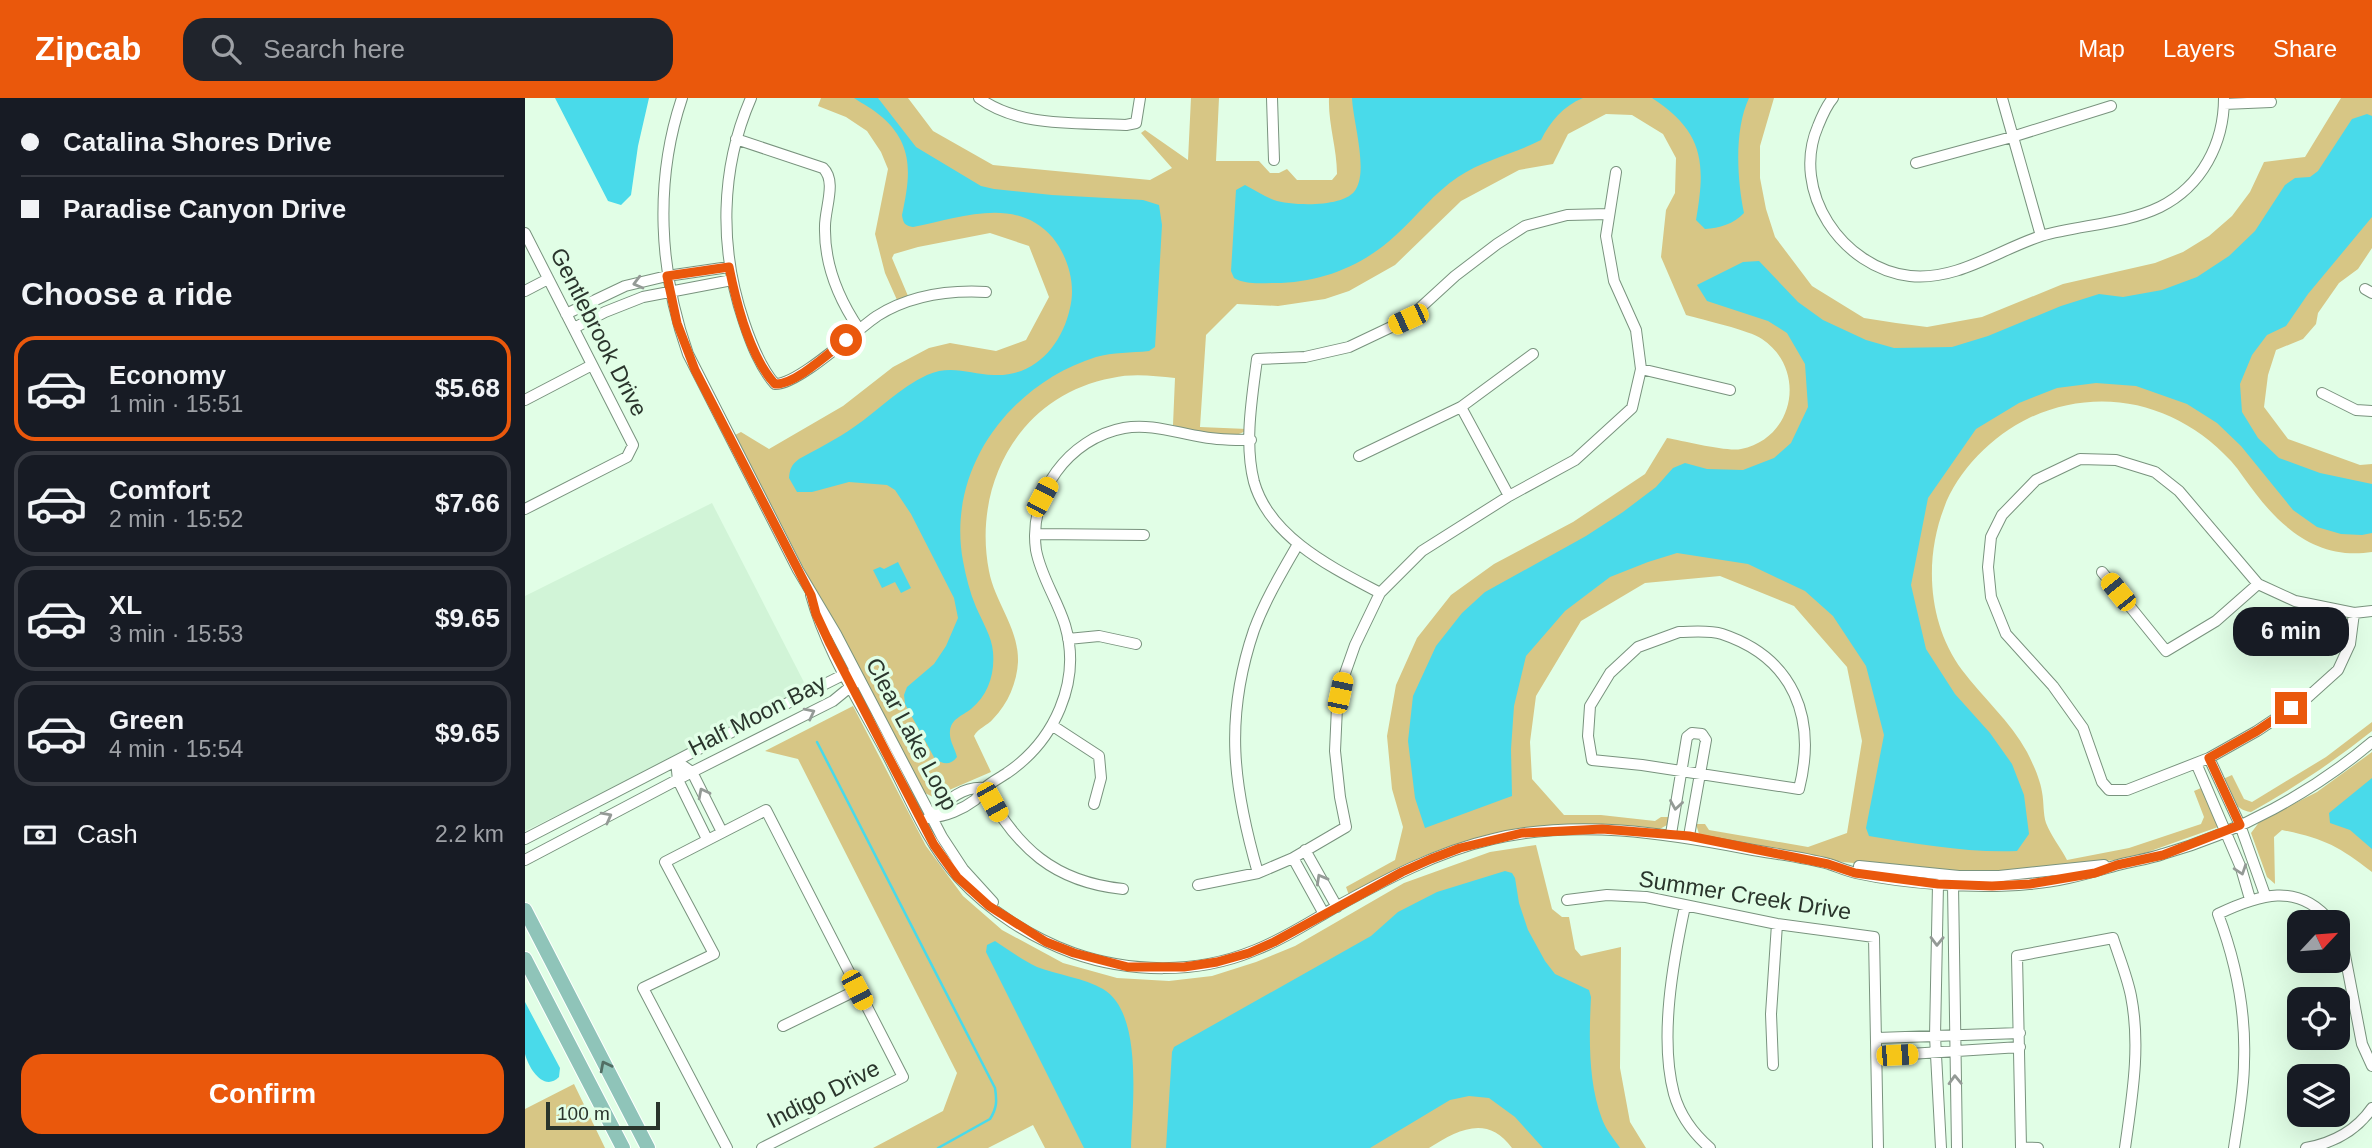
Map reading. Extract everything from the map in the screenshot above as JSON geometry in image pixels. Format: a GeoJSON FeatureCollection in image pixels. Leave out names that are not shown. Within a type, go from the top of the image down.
{"type":"FeatureCollection","features":[{"type":"Feature","properties":{"kind":"main road"},"geometry":{"type":"LineString","coordinates":[[525,910],[648,1148]]}},
{"type":"Feature","properties":{"kind":"main road"},"geometry":{"type":"LineString","coordinates":[[525,959],[623,1148]]}},
{"type":"Feature","properties":{"kind":"main road"},"geometry":{"type":"LineString","coordinates":[[552,962],[544,968],[542,977],[559,1024]]}},
{"type":"Feature","properties":{"kind":"street","name":"Clear Lake Loop"},"geometry":{"type":"LineString","coordinates":[[682,98],[665,175],[664,238],[667,276],[677,323],[702,386],[811,595],[826,616],[855,682],[926,819],[934,845],[957,877],[989,906],[1046,942],[1128,967],[1184,967],[1217,962],[1249,953],[1274,942],[1431,859],[1493,839],[1522,833],[1602,829],[1671,834],[1828,864],[1855,873],[1946,881],[2030,884],[2095,873],[2117,865],[2163,855],[2240,825],[2320,780],[2372,742]]}},
{"type":"Feature","properties":{"kind":"street"},"geometry":{"type":"LineString","coordinates":[[751,98],[736,139],[727,191],[726,237],[729,267],[748,334],[775,384],[781,384],[802,373],[859,329],[891,309],[926,297],[966,291],[986,292]]}},
{"type":"Feature","properties":{"kind":"street"},"geometry":{"type":"LineString","coordinates":[[979,98],[1003,112],[1027,119],[1126,125],[1136,123],[1140,98]]}},
{"type":"Feature","properties":{"kind":"street"},"geometry":{"type":"LineString","coordinates":[[1272,98],[1274,160]]}},
{"type":"Feature","properties":{"kind":"street"},"geometry":{"type":"LineString","coordinates":[[1833,98],[1828,103],[1814,136],[1810,164],[1812,191],[1825,219],[1845,245],[1873,265],[1910,276],[1950,274],[2041,236],[2159,207],[2178,195],[2207,167],[2221,126],[2224,101],[2271,102]]}},
{"type":"Feature","properties":{"kind":"street"},"geometry":{"type":"LineString","coordinates":[[2002,98],[2041,236]]}},
{"type":"Feature","properties":{"kind":"street"},"geometry":{"type":"LineString","coordinates":[[1916,163],[2111,106]]}},
{"type":"Feature","properties":{"kind":"street"},"geometry":{"type":"LineString","coordinates":[[736,139],[823,168],[828,173],[831,178],[826,204],[826,248],[839,294],[859,329]]}},
{"type":"Feature","properties":{"kind":"street"},"geometry":{"type":"LineString","coordinates":[[1198,885],[1258,873],[1293,858],[1346,827],[1335,751],[1337,707],[1355,645],[1380,593],[1422,551],[1509,496],[1575,460],[1632,408],[1641,369],[1636,330],[1614,281],[1606,236],[1616,172]]}},
{"type":"Feature","properties":{"kind":"street"},"geometry":{"type":"LineString","coordinates":[[1380,593],[1298,544],[1277,524],[1260,498],[1251,467],[1251,407],[1257,359],[1305,357],[1349,347],[1408,319],[1455,276],[1525,226],[1567,215],[1609,214]]}},
{"type":"Feature","properties":{"kind":"street","name":"Gentlebrook Drive"},"geometry":{"type":"LineString","coordinates":[[525,233],[630,439],[632,450],[627,457],[525,509]]}},
{"type":"Feature","properties":{"kind":"street"},"geometry":{"type":"LineString","coordinates":[[566,314],[625,286],[667,276],[729,267]]}},
{"type":"Feature","properties":{"kind":"street"},"geometry":{"type":"LineString","coordinates":[[525,291],[548,279]]}},
{"type":"Feature","properties":{"kind":"street"},"geometry":{"type":"LineString","coordinates":[[574,328],[643,297],[732,280]]}},
{"type":"Feature","properties":{"kind":"street"},"geometry":{"type":"LineString","coordinates":[[1359,456],[1461,407],[1533,355]]}},
{"type":"Feature","properties":{"kind":"street"},"geometry":{"type":"LineString","coordinates":[[525,400],[592,365]]}},
{"type":"Feature","properties":{"kind":"street"},"geometry":{"type":"LineString","coordinates":[[1641,369],[1730,390]]}},
{"type":"Feature","properties":{"kind":"street"},"geometry":{"type":"LineString","coordinates":[[2322,393],[2357,410],[2372,411]]}},
{"type":"Feature","properties":{"kind":"street"},"geometry":{"type":"LineString","coordinates":[[1461,407],[1509,496]]}},
{"type":"Feature","properties":{"kind":"street"},"geometry":{"type":"LineString","coordinates":[[926,819],[942,817],[974,801],[984,788],[1025,761],[1041,744],[1052,726],[1064,697],[1070,652],[1068,639],[1041,568],[1036,550],[1036,534],[1042,497],[1051,480],[1073,453],[1098,437],[1126,428],[1147,427],[1201,437],[1251,440]]}},
{"type":"Feature","properties":{"kind":"street"},"geometry":{"type":"LineString","coordinates":[[2354,613],[2350,644],[2339,670],[2308,697],[2257,731],[2209,758],[2127,790],[2109,790],[2102,782],[2083,728],[2053,685],[2005,634],[1991,597],[1988,567],[1991,537],[2002,515],[2036,480],[2080,459],[2116,460],[2155,472],[2179,491],[2258,584],[2295,601],[2354,613],[2372,611]]}},
{"type":"Feature","properties":{"kind":"street"},"geometry":{"type":"LineString","coordinates":[[1036,534],[1144,535]]}},
{"type":"Feature","properties":{"kind":"street"},"geometry":{"type":"LineString","coordinates":[[1258,873],[1238,793],[1235,757],[1237,702],[1255,629],[1270,593],[1298,544]]}},
{"type":"Feature","properties":{"kind":"street"},"geometry":{"type":"LineString","coordinates":[[2102,572],[2167,651],[2216,621],[2258,584]]}},
{"type":"Feature","properties":{"kind":"street","name":"Clear Lake Loop"},"geometry":{"type":"LineString","coordinates":[[811,595],[816,614],[845,674],[855,682]]}},
{"type":"Feature","properties":{"kind":"street"},"geometry":{"type":"LineString","coordinates":[[1679,632],[1719,633],[1755,649],[1788,680],[1799,702],[1806,743],[1804,769],[1798,789],[1681,772],[1592,760],[1588,736],[1590,706],[1610,673],[1639,647],[1679,632]]}},
{"type":"Feature","properties":{"kind":"street"},"geometry":{"type":"LineString","coordinates":[[1068,639],[1099,636],[1136,644]]}},
{"type":"Feature","properties":{"kind":"street","name":"Half Moon Bay"},"geometry":{"type":"LineString","coordinates":[[525,839],[845,674]]}},
{"type":"Feature","properties":{"kind":"street","name":"Half Moon Bay"},"geometry":{"type":"LineString","coordinates":[[525,860],[834,701],[855,682]]}},
{"type":"Feature","properties":{"kind":"street"},"geometry":{"type":"LineString","coordinates":[[1052,726],[1099,756],[1101,778],[1094,804]]}},
{"type":"Feature","properties":{"kind":"street"},"geometry":{"type":"LineString","coordinates":[[1671,834],[1687,737],[1692,733],[1702,734],[1706,740],[1689,836]]}},
{"type":"Feature","properties":{"kind":"street"},"geometry":{"type":"LineString","coordinates":[[2209,758],[2240,825],[2265,895]]}},
{"type":"Feature","properties":{"kind":"street"},"geometry":{"type":"LineString","coordinates":[[676,761],[692,772],[722,832]]}},
{"type":"Feature","properties":{"kind":"street"},"geometry":{"type":"LineString","coordinates":[[676,761],[678,780],[707,839]]}},
{"type":"Feature","properties":{"kind":"street"},"geometry":{"type":"LineString","coordinates":[[2196,763],[2241,868],[2250,899]]}},
{"type":"Feature","properties":{"kind":"street"},"geometry":{"type":"LineString","coordinates":[[984,788],[1017,839],[1037,857],[1077,880],[1123,889]]}},
{"type":"Feature","properties":{"kind":"street"},"geometry":{"type":"LineString","coordinates":[[2211,797],[2224,790]]}},
{"type":"Feature","properties":{"kind":"street"},"geometry":{"type":"LineString","coordinates":[[727,1148],[643,988],[714,954],[665,862],[766,810],[857,990],[783,1027]]}},
{"type":"Feature","properties":{"kind":"street"},"geometry":{"type":"LineString","coordinates":[[566,817],[575,834]]}},
{"type":"Feature","properties":{"kind":"street"},"geometry":{"type":"LineString","coordinates":[[1305,850],[1337,907]]}},
{"type":"Feature","properties":{"kind":"street"},"geometry":{"type":"LineString","coordinates":[[1293,858],[1324,914]]}},
{"type":"Feature","properties":{"kind":"street"},"geometry":{"type":"LineString","coordinates":[[1946,881],[1957,1148]]}},
{"type":"Feature","properties":{"kind":"street"},"geometry":{"type":"LineString","coordinates":[[1941,1148],[1934,1036],[1946,881]]}},
{"type":"Feature","properties":{"kind":"street","name":"Summer Creek Drive"},"geometry":{"type":"LineString","coordinates":[[1567,900],[1607,895],[1646,897],[1777,923],[1874,937],[1877,1038]]}},
{"type":"Feature","properties":{"kind":"street"},"geometry":{"type":"LineString","coordinates":[[2234,1148],[2244,1065],[2243,1014],[2234,960],[2218,914],[2265,895],[2300,900],[2319,910]]}},
{"type":"Feature","properties":{"kind":"street"},"geometry":{"type":"LineString","coordinates":[[1685,906],[1674,965],[1668,1028],[1670,1072],[1674,1096],[1685,1119],[1710,1148]]}},
{"type":"Feature","properties":{"kind":"street"},"geometry":{"type":"LineString","coordinates":[[1773,1065],[1771,1014],[1777,923]]}},
{"type":"Feature","properties":{"kind":"street"},"geometry":{"type":"LineString","coordinates":[[2038,1148],[2021,1147],[2017,956],[2113,938],[2131,996],[2136,1045],[2135,1080],[2125,1148]]}},
{"type":"Feature","properties":{"kind":"street"},"geometry":{"type":"LineString","coordinates":[[2348,973],[2362,1044],[2372,1066]]}},
{"type":"Feature","properties":{"kind":"street","name":"Indigo Drive"},"geometry":{"type":"LineString","coordinates":[[762,1148],[903,1077],[857,990]]}},
{"type":"Feature","properties":{"kind":"street"},"geometry":{"type":"LineString","coordinates":[[1878,1148],[1877,1038],[2020,1033]]}},
{"type":"Feature","properties":{"kind":"street"},"geometry":{"type":"LineString","coordinates":[[1878,1056],[2020,1047]]}},
{"type":"Feature","properties":{"kind":"street"},"geometry":{"type":"LineString","coordinates":[[2306,1148],[2344,1135],[2372,1108]]}},
{"type":"Feature","properties":{"kind":"shaded area"},"geometry":{"type":"Polygon","coordinates":[[[821,98],[908,98],[933,131],[993,165],[1150,180],[1172,168],[1141,133],[1145,130],[1188,160],[1191,98],[1219,98],[1216,161],[1259,161],[1270,173],[1287,169],[1297,180],[1332,180],[1337,174],[1329,98],[1774,98],[1760,146],[1760,178],[1775,237],[1812,286],[1864,318],[1927,327],[1982,317],[2063,284],[2155,263],[2183,252],[2209,236],[2232,216],[2250,192],[2264,162],[2305,157],[2341,98],[2372,98],[2372,248],[2358,269],[2339,283],[2318,313],[2316,324],[2303,339],[2276,350],[2268,375],[2264,407],[2288,439],[2360,465],[2372,464],[2372,552],[2337,552],[2306,540],[2292,531],[2267,508],[2231,461],[2210,441],[2187,425],[2162,413],[2137,405],[2110,402],[2056,408],[2029,418],[2002,434],[1967,468],[1950,494],[1938,528],[1932,570],[1936,612],[1942,633],[1962,670],[2013,730],[2027,752],[2041,787],[2046,823],[2067,860],[2129,848],[2201,824],[2204,817],[2194,791],[2201,788],[2218,827],[2131,858],[2032,870],[1956,873],[1843,862],[1705,839],[1699,834],[1696,824],[1705,824],[1709,830],[1808,847],[1847,833],[1862,741],[1847,667],[1794,606],[1720,576],[1645,583],[1581,621],[1536,696],[1530,742],[1532,779],[1564,815],[1601,815],[1655,821],[1661,817],[1670,817],[1667,825],[1658,830],[1575,824],[1476,838],[1429,854],[1349,895],[1346,887],[1395,860],[1403,827],[1392,789],[1387,736],[1396,685],[1417,638],[1451,595],[1494,564],[1573,522],[1645,474],[1667,438],[1716,448],[1741,449],[1759,442],[1773,431],[1783,417],[1789,401],[1785,367],[1776,352],[1762,339],[1686,315],[1661,257],[1666,210],[1675,193],[1676,158],[1663,134],[1632,115],[1606,114],[1568,134],[1553,164],[1519,170],[1461,201],[1395,265],[1349,291],[1325,299],[1278,306],[1237,304],[1206,335],[1200,427],[1247,429],[1241,433],[1212,434],[1173,425],[1175,378],[1143,375],[1120,376],[1080,388],[1052,403],[1028,424],[1010,448],[996,476],[988,507],[986,538],[992,583],[1015,638],[1018,662],[1016,677],[1003,707],[974,736],[991,772],[933,797],[925,793],[817,594],[735,435],[741,432],[769,449],[843,406],[893,367],[929,348],[950,343],[996,351],[1026,340],[1049,297],[1029,246],[990,233],[894,254],[892,258],[908,296],[897,300],[885,273],[875,234],[888,169],[867,131],[846,117],[818,106],[821,98]]]}},
{"type":"Feature","properties":{"kind":"shaded area"},"geometry":{"type":"Polygon","coordinates":[[[712,503],[809,692],[525,831],[525,596],[712,503]]]}},
{"type":"Feature","properties":{"kind":"shaded area"},"geometry":{"type":"Polygon","coordinates":[[[853,706],[926,846],[963,896],[1002,930],[1063,963],[1117,978],[1169,981],[1212,976],[1295,946],[1404,883],[1490,852],[1536,845],[1552,909],[1562,917],[1569,917],[1575,949],[1581,956],[1621,947],[1620,1068],[1630,1122],[1646,1148],[1512,1148],[1493,1131],[1472,1128],[1429,1148],[1045,1148],[1033,1125],[988,1148],[873,1148],[943,1111],[957,1073],[798,759],[765,751],[853,706]]]}},
{"type":"Feature","properties":{"kind":"shaded area"},"geometry":{"type":"Polygon","coordinates":[[[2372,722],[2372,731],[2343,753],[2251,812],[2240,808],[2230,795],[2223,779],[2232,775],[2244,799],[2252,802],[2326,757],[2372,722]]]}},
{"type":"Feature","properties":{"kind":"shaded area"},"geometry":{"type":"Polygon","coordinates":[[[2372,752],[2372,872],[2330,845],[2282,830],[2274,837],[2275,884],[2267,877],[2251,833],[2260,821],[2317,792],[2372,752]]]}},
{"type":"Feature","properties":{"kind":"shaded area"},"geometry":{"type":"Polygon","coordinates":[[[574,1084],[605,1148],[525,1148],[525,1109],[574,1084]]]}},
{"type":"Feature","properties":{"kind":"water"},"geometry":{"type":"Polygon","coordinates":[[[555,98],[649,98],[631,195],[621,205],[608,201],[555,98]]]}},
{"type":"Feature","properties":{"kind":"water"},"geometry":{"type":"Polygon","coordinates":[[[854,98],[878,98],[916,147],[981,186],[1052,195],[1143,200],[1159,205],[1162,225],[1155,347],[1149,351],[1096,357],[1065,370],[1037,387],[1012,409],[991,435],[975,463],[965,494],[960,527],[967,579],[991,641],[993,668],[982,697],[951,727],[950,738],[957,757],[949,763],[935,759],[905,704],[907,687],[934,664],[946,646],[958,618],[954,598],[911,514],[895,490],[887,485],[849,482],[812,492],[797,492],[789,478],[790,472],[799,459],[847,431],[907,386],[927,375],[944,370],[1009,374],[1034,364],[1061,334],[1072,299],[1071,280],[1067,262],[1053,238],[1038,225],[1022,217],[987,213],[913,227],[906,225],[902,215],[908,175],[905,151],[893,128],[879,114],[854,98]]]}},
{"type":"Feature","properties":{"kind":"water"},"geometry":{"type":"Polygon","coordinates":[[[1352,98],[1583,98],[1558,115],[1541,140],[1478,166],[1449,183],[1404,228],[1355,264],[1324,276],[1292,282],[1254,283],[1234,278],[1231,271],[1236,190],[1245,185],[1274,200],[1318,204],[1341,200],[1356,189],[1361,170],[1352,98]]]}},
{"type":"Feature","properties":{"kind":"water"},"geometry":{"type":"Polygon","coordinates":[[[1652,98],[1749,98],[1741,125],[1738,155],[1744,213],[1736,220],[1705,229],[1696,220],[1701,182],[1697,150],[1682,123],[1652,98]]]}},
{"type":"Feature","properties":{"kind":"water"},"geometry":{"type":"Polygon","coordinates":[[[2367,114],[2372,116],[2372,217],[2308,294],[2286,326],[2267,335],[2252,355],[2240,384],[2242,412],[2258,438],[2279,458],[2320,473],[2372,484],[2372,533],[2341,534],[2317,527],[2293,510],[2241,446],[2217,423],[2187,404],[2136,386],[2096,383],[2057,388],[2019,403],[1976,429],[1928,498],[1911,585],[1926,649],[1955,694],[1990,733],[2012,764],[2024,795],[2029,834],[2017,851],[1961,849],[1869,836],[1866,828],[1884,735],[1866,666],[1833,616],[1805,591],[1748,564],[1677,553],[1610,577],[1565,611],[1526,656],[1514,706],[1512,796],[1425,828],[1415,798],[1408,741],[1413,696],[1436,646],[1462,613],[1485,592],[1586,536],[1623,512],[1656,487],[1673,468],[1685,463],[1707,469],[1743,470],[1774,458],[1791,443],[1808,407],[1805,364],[1787,333],[1768,321],[1707,301],[1697,285],[1743,262],[1759,261],[1798,302],[1823,320],[1866,340],[1894,348],[1952,347],[2099,294],[2123,297],[2162,290],[2197,277],[2229,256],[2255,231],[2285,185],[2295,178],[2310,177],[2318,171],[2352,119],[2367,114]]]}},
{"type":"Feature","properties":{"kind":"water"},"geometry":{"type":"Polygon","coordinates":[[[898,562],[911,588],[901,593],[895,582],[882,588],[873,570],[880,567],[884,569],[898,562]]]}},
{"type":"Feature","properties":{"kind":"water"},"geometry":{"type":"Polygon","coordinates":[[[2372,778],[2372,849],[2350,830],[2330,823],[2329,813],[2372,778]]]}},
{"type":"Feature","properties":{"kind":"water"},"geometry":{"type":"Polygon","coordinates":[[[1505,871],[1512,873],[1515,878],[1519,903],[1528,930],[1545,961],[1555,974],[1589,990],[1590,1059],[1594,1090],[1604,1123],[1620,1148],[1543,1148],[1515,1117],[1489,1098],[1469,1096],[1450,1100],[1370,1148],[1166,1148],[1174,1047],[1371,936],[1398,912],[1437,892],[1505,871]]]}},
{"type":"Feature","properties":{"kind":"water"},"geometry":{"type":"Polygon","coordinates":[[[995,941],[1037,967],[1096,985],[1116,1001],[1125,1018],[1133,1062],[1131,1148],[1084,1148],[986,952],[987,945],[995,941]]]}},
{"type":"Feature","properties":{"kind":"water"},"geometry":{"type":"Polygon","coordinates":[[[525,1002],[560,1068],[559,1077],[553,1081],[548,1082],[538,1077],[527,1060],[525,1002]]]}},
{"type":"Feature","properties":{"kind":"waterway"},"geometry":{"type":"LineString","coordinates":[[817,742],[995,1088],[996,1104],[990,1119],[938,1148]]}},
{"type":"Feature","properties":{"kind":"route"},"geometry":{"type":"LineString","coordinates":[[846,340],[802,373],[781,384],[775,384],[758,358],[748,334],[729,267],[667,276],[677,323],[702,386],[811,595],[816,614],[830,644],[934,845],[957,877],[989,906],[1046,942],[1098,960],[1128,967],[1184,967],[1249,953],[1431,859],[1460,848],[1522,833],[1602,829],[1689,836],[1828,864],[1855,873],[1938,884],[2030,884],[2095,873],[2117,865],[2163,855],[2240,825],[2209,758],[2291,708]]}}]}
